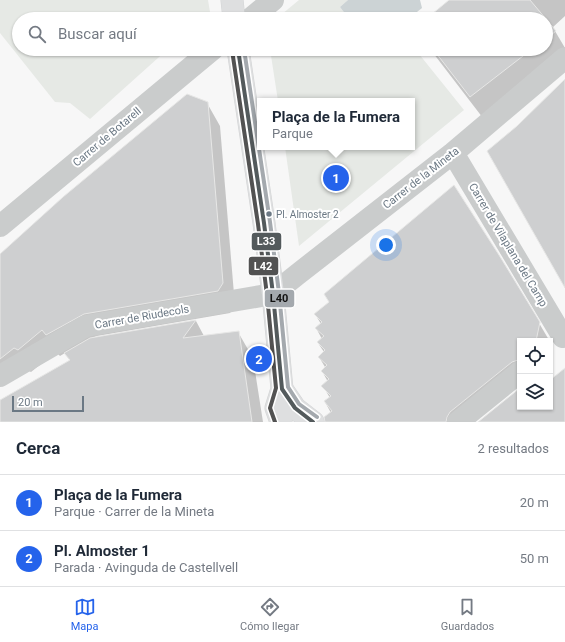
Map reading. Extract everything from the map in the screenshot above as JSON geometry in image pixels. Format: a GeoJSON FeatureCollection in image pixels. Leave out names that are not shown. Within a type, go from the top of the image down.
{"type":"FeatureCollection","features":[{"type":"Feature","properties":{"kind":"street"},"geometry":{"type":"LineString","coordinates":[[232,0],[233,12]]}},
{"type":"Feature","properties":{"kind":"street"},"geometry":{"type":"LineString","coordinates":[[258,12],[273,0]]}},
{"type":"Feature","properties":{"kind":"street","name":"Carrer de Botarell"},"geometry":{"type":"LineString","coordinates":[[0,226],[205,56]]}},
{"type":"Feature","properties":{"kind":"street"},"geometry":{"type":"LineString","coordinates":[[239,56],[273,294],[282,389],[276,408],[281,422]]}},
{"type":"Feature","properties":{"kind":"street","name":"Carrer de la Mineta"},"geometry":{"type":"LineString","coordinates":[[273,294],[453,154],[565,58]]}},
{"type":"Feature","properties":{"kind":"street","name":"Carrer de Vilaplana del Camp"},"geometry":{"type":"LineString","coordinates":[[453,154],[559,340]]}},
{"type":"Feature","properties":{"kind":"street","name":"Carrer de Riudecols"},"geometry":{"type":"LineString","coordinates":[[0,376],[86,326],[273,294]]}},
{"type":"Feature","properties":{"kind":"street"},"geometry":{"type":"LineString","coordinates":[[458,422],[518,374]]}},
{"type":"Feature","properties":{"kind":"street"},"geometry":{"type":"LineString","coordinates":[[282,389],[295,408],[313,422]]}},
{"type":"Feature","properties":{"kind":"shaded area"},"geometry":{"type":"Polygon","coordinates":[[[0,0],[208,0],[210,12],[12,12],[12,48],[0,33],[0,0]]]}},
{"type":"Feature","properties":{"kind":"shaded area"},"geometry":{"type":"Polygon","coordinates":[[[299,0],[348,0],[340,7],[344,12],[284,12],[299,0]]]}},
{"type":"Feature","properties":{"kind":"shaded area"},"geometry":{"type":"Polygon","coordinates":[[[348,0],[420,0],[422,8],[417,12],[344,12],[340,7],[348,0]]]}},
{"type":"Feature","properties":{"kind":"shaded area"},"geometry":{"type":"Polygon","coordinates":[[[18,56],[160,56],[90,119],[70,103],[55,102],[18,56]]]}},
{"type":"Feature","properties":{"kind":"shaded area"},"geometry":{"type":"Polygon","coordinates":[[[271,56],[421,56],[464,110],[299,246],[285,150],[415,150],[415,98],[278,98],[271,56]]]}},
{"type":"Feature","properties":{"kind":"building"},"geometry":{"type":"Polygon","coordinates":[[[449,0],[530,0],[540,12],[434,12],[449,0]]]}},
{"type":"Feature","properties":{"kind":"building"},"geometry":{"type":"Polygon","coordinates":[[[438,56],[523,56],[470,97],[438,56]]]}},
{"type":"Feature","properties":{"kind":"building"},"geometry":{"type":"Polygon","coordinates":[[[565,79],[565,288],[487,151],[517,126],[565,79]]]}},
{"type":"Feature","properties":{"kind":"building"},"geometry":{"type":"Polygon","coordinates":[[[187,94],[208,102],[223,283],[218,291],[84,314],[46,335],[42,330],[18,350],[14,348],[0,359],[0,254],[63,197],[187,94]]]}},
{"type":"Feature","properties":{"kind":"building"},"geometry":{"type":"Polygon","coordinates":[[[454,185],[540,322],[537,338],[517,338],[517,360],[512,362],[450,412],[446,422],[325,422],[324,417],[332,411],[324,401],[331,396],[321,386],[329,379],[321,371],[327,365],[318,357],[325,350],[317,342],[324,336],[315,328],[322,322],[314,314],[329,302],[324,294],[454,185]]]}},
{"type":"Feature","properties":{"kind":"building"},"geometry":{"type":"Polygon","coordinates":[[[196,320],[183,338],[239,331],[252,422],[0,422],[0,400],[70,360],[64,353],[90,338],[196,320]]]}},
{"type":"Feature","properties":{"kind":"building"},"geometry":{"type":"Polygon","coordinates":[[[565,368],[565,422],[478,422],[517,390],[517,410],[553,410],[553,378],[565,368]]]}},
{"type":"Feature","properties":{"kind":"transit line","name":"L42"},"geometry":{"type":"LineString","coordinates":[[233,56],[267,295],[276,388],[270,408],[275,422]]}},
{"type":"Feature","properties":{"kind":"transit line","name":"L33"},"geometry":{"type":"LineString","coordinates":[[239,56],[264,223],[273,294],[282,389],[295,408],[313,422]]}},
{"type":"Feature","properties":{"kind":"transit line","name":"L40"},"geometry":{"type":"LineString","coordinates":[[245,56],[257,136]]}},
{"type":"Feature","properties":{"kind":"transit line","name":"L40"},"geometry":{"type":"LineString","coordinates":[[259,150],[279,293],[288,387],[299,404],[317,417]]}},
{"type":"Feature","properties":{"kind":"place","name":"Plaça de la Fumera"},"geometry":{"type":"Point","coordinates":[336,178]}},
{"type":"Feature","properties":{"kind":"place","name":"Pl. Almoster 2"},"geometry":{"type":"Point","coordinates":[269,214]}},
{"type":"Feature","properties":{"kind":"place","name":"Pl. Almoster 1"},"geometry":{"type":"Point","coordinates":[259,359]}}]}
